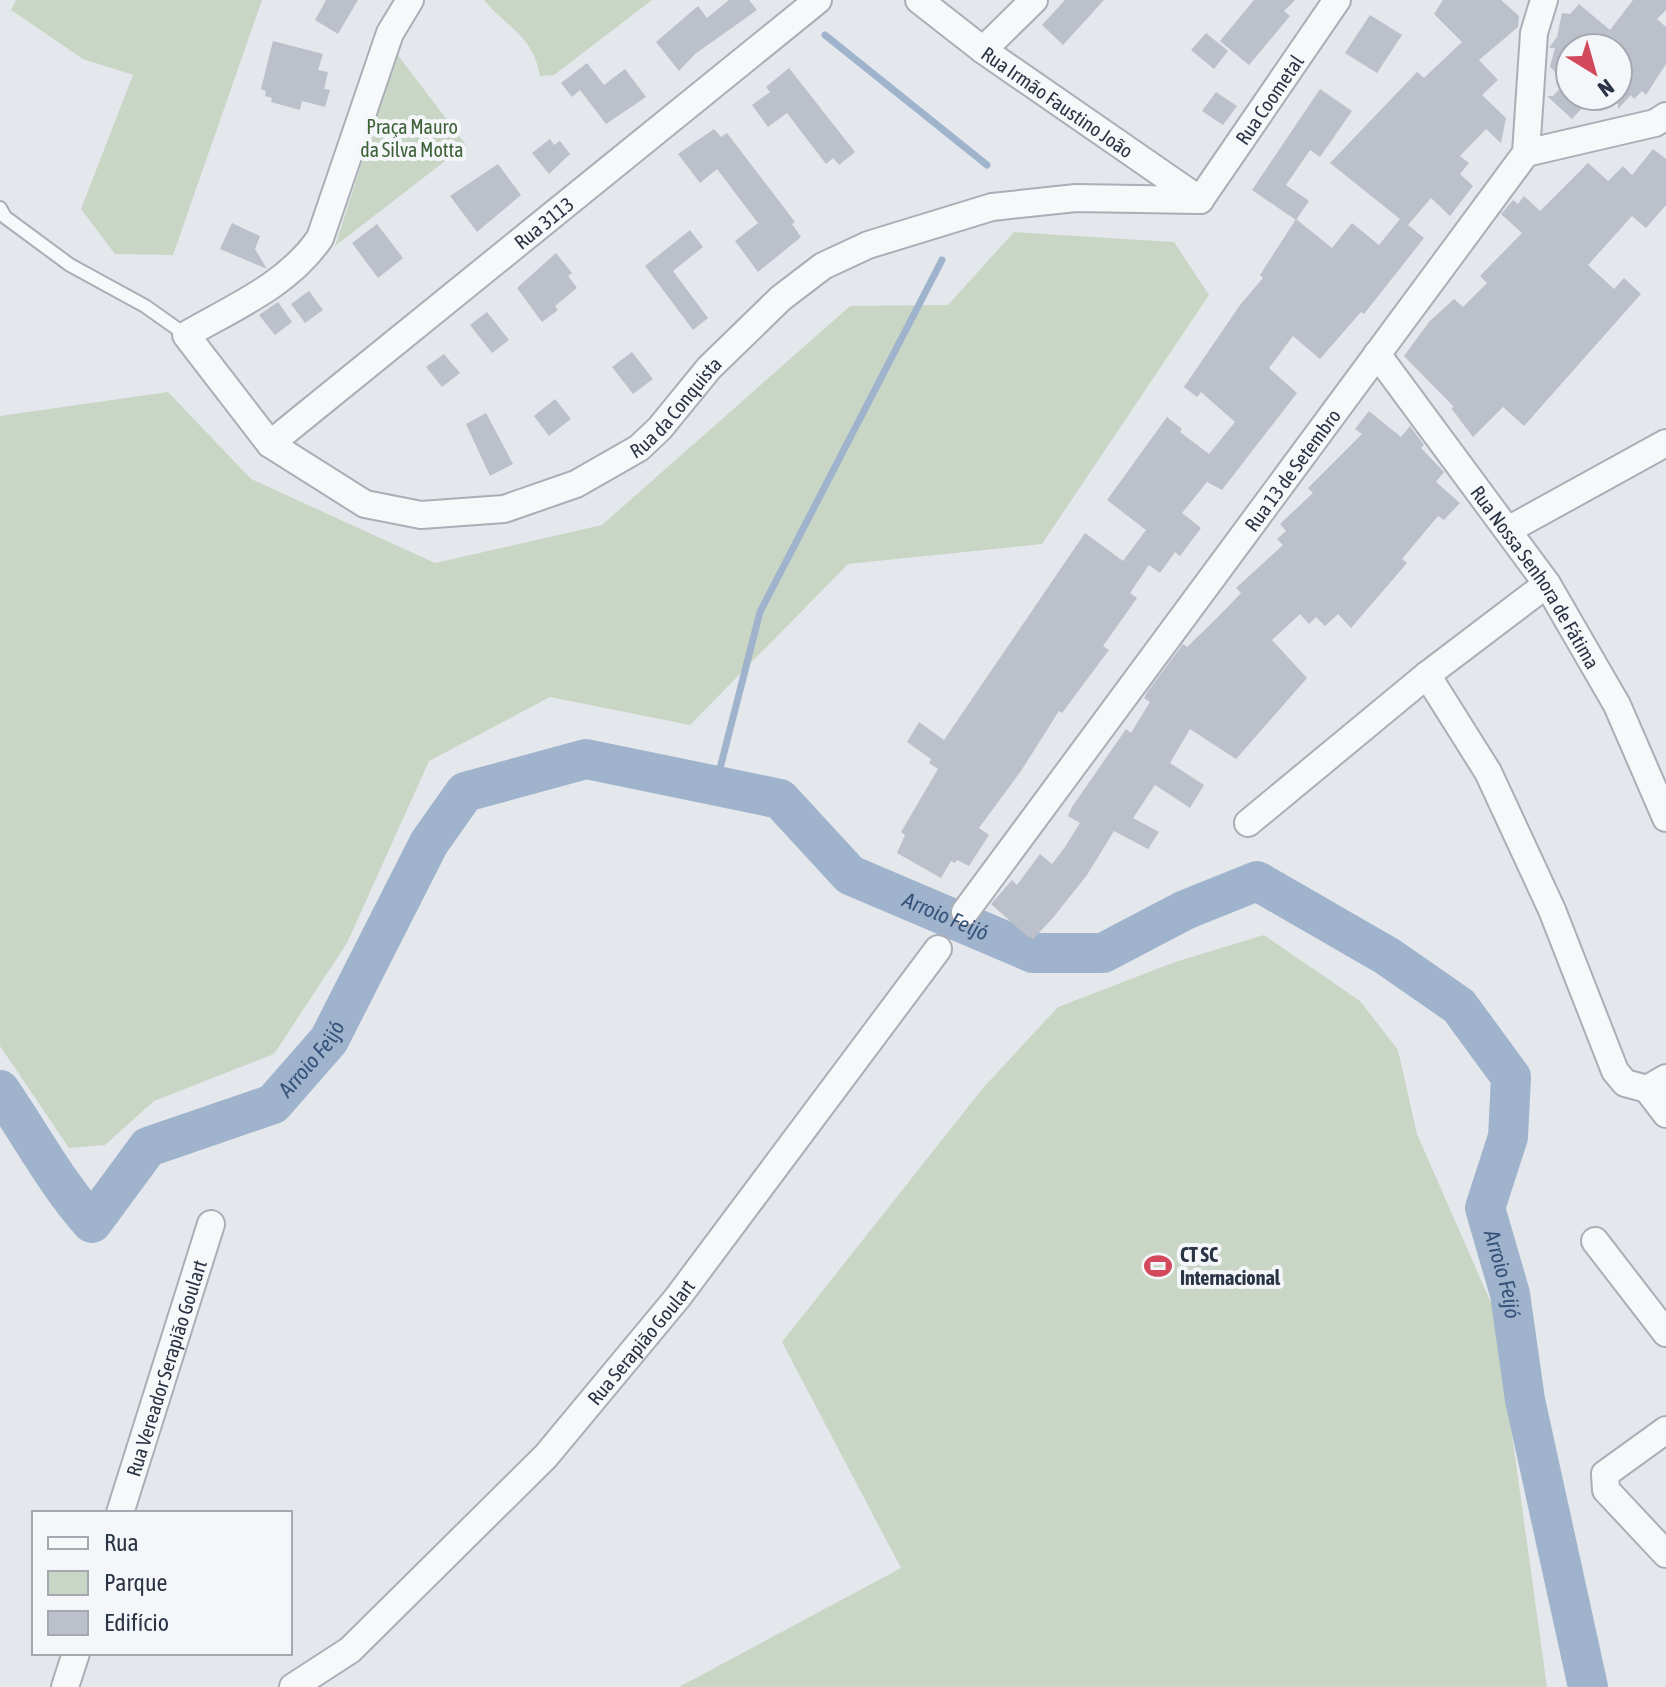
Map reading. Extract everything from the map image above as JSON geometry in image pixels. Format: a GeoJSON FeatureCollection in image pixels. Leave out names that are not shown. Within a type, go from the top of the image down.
{"type":"FeatureCollection","features":[{"type":"Feature","properties":{"kind":"street"},"geometry":{"type":"LineString","coordinates":[[186,335],[282,279],[320,238],[390,33],[410,0]]}},
{"type":"Feature","properties":{"kind":"street","name":"Rua 3113"},"geometry":{"type":"LineString","coordinates":[[270,444],[818,0]]}},
{"type":"Feature","properties":{"kind":"street","name":"Rua Irmão Faustino João"},"geometry":{"type":"LineString","coordinates":[[919,0],[983,50],[1200,200]]}},
{"type":"Feature","properties":{"kind":"street"},"geometry":{"type":"LineString","coordinates":[[983,50],[1034,0]]}},
{"type":"Feature","properties":{"kind":"street","name":"Rua Coometal"},"geometry":{"type":"LineString","coordinates":[[1200,200],[1337,0]]}},
{"type":"Feature","properties":{"kind":"street"},"geometry":{"type":"LineString","coordinates":[[1544,0],[1534,33],[1526,153],[1655,123],[1666,116]]}},
{"type":"Feature","properties":{"kind":"street","name":"Rua 13 de Setembro"},"geometry":{"type":"LineString","coordinates":[[965,912],[1526,153]]}},
{"type":"Feature","properties":{"kind":"street","name":"Rua da Conquista"},"geometry":{"type":"LineString","coordinates":[[186,335],[270,444],[365,504],[421,515],[504,509],[576,484],[639,448],[660,428],[709,368],[781,298],[823,266],[868,245],[992,207],[1076,198],[1200,200]]}},
{"type":"Feature","properties":{"kind":"street","name":"Rua Nossa Senhora de Fátima"},"geometry":{"type":"LineString","coordinates":[[1377,354],[1547,584],[1617,705],[1666,818]]}},
{"type":"Feature","properties":{"kind":"street"},"geometry":{"type":"LineString","coordinates":[[1508,530],[1666,443]]}},
{"type":"Feature","properties":{"kind":"street"},"geometry":{"type":"LineString","coordinates":[[1248,823],[1427,675],[1547,584]]}},
{"type":"Feature","properties":{"kind":"street"},"geometry":{"type":"LineString","coordinates":[[1427,675],[1488,772],[1552,910],[1615,1071],[1625,1083],[1656,1084],[1666,1114]]}},
{"type":"Feature","properties":{"kind":"street","name":"Rua Serapião Goulart"},"geometry":{"type":"LineString","coordinates":[[293,1687],[350,1650],[546,1456],[678,1297],[938,949]]}},
{"type":"Feature","properties":{"kind":"street","name":"Rua Vereador Serapião Goulart"},"geometry":{"type":"LineString","coordinates":[[121,1511],[211,1224]]}},
{"type":"Feature","properties":{"kind":"street"},"geometry":{"type":"LineString","coordinates":[[1595,1241],[1666,1333]]}},
{"type":"Feature","properties":{"kind":"street"},"geometry":{"type":"LineString","coordinates":[[1666,1430],[1605,1474],[1603,1481],[1606,1490],[1666,1554]]}},
{"type":"Feature","properties":{"kind":"street"},"geometry":{"type":"LineString","coordinates":[[65,1687],[75,1655]]}},
{"type":"Feature","properties":{"kind":"lane"},"geometry":{"type":"LineString","coordinates":[[2,215],[70,265],[145,306],[186,335]]}},
{"type":"Feature","properties":{"kind":"green space"},"geometry":{"type":"Polygon","coordinates":[[[16,0],[262,0],[173,255],[115,254],[81,209],[133,75],[83,59],[11,10],[16,0]]]}},
{"type":"Feature","properties":{"kind":"green space"},"geometry":{"type":"Polygon","coordinates":[[[484,0],[652,0],[554,75],[540,76],[537,62],[525,41],[484,0]]]}},
{"type":"Feature","properties":{"kind":"green space","name":"Praça Mauro da Silva Motta"},"geometry":{"type":"Polygon","coordinates":[[[397,54],[466,145],[335,246],[397,54]]]}},
{"type":"Feature","properties":{"kind":"green space"},"geometry":{"type":"Polygon","coordinates":[[[1014,232],[1174,242],[1209,295],[1042,544],[848,564],[690,725],[550,697],[429,761],[347,943],[274,1054],[154,1101],[105,1145],[69,1148],[0,1046],[0,416],[168,392],[251,479],[435,563],[602,525],[850,306],[948,305],[1014,232]]]}},
{"type":"Feature","properties":{"kind":"green space","name":"CT SC Internacional"},"geometry":{"type":"Polygon","coordinates":[[[1264,935],[1360,1001],[1398,1050],[1417,1134],[1495,1312],[1547,1687],[679,1687],[901,1568],[782,1342],[983,1088],[1058,1007],[1175,962],[1264,935]]]}},
{"type":"Feature","properties":{"kind":"building"},"geometry":{"type":"Polygon","coordinates":[[[326,0],[358,0],[338,34],[315,20],[326,0]]]}},
{"type":"Feature","properties":{"kind":"building"},"geometry":{"type":"Polygon","coordinates":[[[729,0],[749,0],[757,10],[695,54],[679,71],[656,42],[698,6],[707,18],[729,0]]]}},
{"type":"Feature","properties":{"kind":"building"},"geometry":{"type":"Polygon","coordinates":[[[1065,0],[1104,0],[1063,45],[1042,25],[1065,0]]]}},
{"type":"Feature","properties":{"kind":"building"},"geometry":{"type":"Polygon","coordinates":[[[1254,0],[1295,0],[1284,11],[1290,16],[1249,65],[1220,41],[1254,0]]]}},
{"type":"Feature","properties":{"kind":"building"},"geometry":{"type":"Polygon","coordinates":[[[1443,0],[1501,0],[1519,16],[1518,27],[1479,60],[1498,80],[1482,95],[1506,118],[1501,143],[1486,129],[1460,156],[1469,163],[1460,174],[1473,186],[1450,216],[1431,198],[1408,225],[1424,238],[1364,314],[1361,312],[1320,359],[1293,336],[1269,368],[1297,393],[1222,490],[1207,482],[1182,513],[1201,528],[1180,556],[1175,552],[1160,573],[1149,565],[1130,593],[1137,598],[1103,646],[1109,650],[1062,713],[1059,711],[1021,771],[979,828],[989,835],[969,866],[957,860],[955,863],[951,861],[941,878],[897,853],[905,835],[901,832],[938,769],[929,763],[931,759],[907,742],[919,722],[944,740],[1085,533],[1123,561],[1146,530],[1107,500],[1167,417],[1182,429],[1180,432],[1209,454],[1235,422],[1201,392],[1197,397],[1184,387],[1240,305],[1263,278],[1260,275],[1296,219],[1332,248],[1352,223],[1379,245],[1400,219],[1330,163],[1417,72],[1424,78],[1462,42],[1434,14],[1443,0]]]}},
{"type":"Feature","properties":{"kind":"building"},"geometry":{"type":"Polygon","coordinates":[[[1633,0],[1666,0],[1666,10],[1657,19],[1666,27],[1666,64],[1646,95],[1642,91],[1634,99],[1634,32],[1558,32],[1562,13],[1570,14],[1579,4],[1610,30],[1633,0]]]}},
{"type":"Feature","properties":{"kind":"building"},"geometry":{"type":"Polygon","coordinates":[[[1370,15],[1402,35],[1377,73],[1345,53],[1370,15]]]}},
{"type":"Feature","properties":{"kind":"building"},"geometry":{"type":"Polygon","coordinates":[[[1206,33],[1228,51],[1214,69],[1191,50],[1206,33]]]}},
{"type":"Feature","properties":{"kind":"building"},"geometry":{"type":"Polygon","coordinates":[[[273,41],[323,54],[318,70],[328,72],[324,89],[330,90],[325,107],[302,101],[300,110],[271,102],[272,98],[265,96],[266,91],[261,89],[273,41]]]}},
{"type":"Feature","properties":{"kind":"building"},"geometry":{"type":"Polygon","coordinates":[[[587,63],[604,85],[625,69],[646,97],[606,124],[580,90],[572,97],[561,83],[587,63]]]}},
{"type":"Feature","properties":{"kind":"building"},"geometry":{"type":"Polygon","coordinates":[[[789,68],[855,152],[839,165],[833,158],[826,164],[787,113],[768,127],[752,105],[770,92],[766,87],[789,68]]]}},
{"type":"Feature","properties":{"kind":"building"},"geometry":{"type":"Polygon","coordinates":[[[1320,89],[1352,111],[1320,157],[1310,150],[1286,185],[1309,201],[1296,220],[1252,190],[1320,89]]]}},
{"type":"Feature","properties":{"kind":"building"},"geometry":{"type":"Polygon","coordinates":[[[1216,92],[1237,106],[1223,125],[1202,111],[1216,92]]]}},
{"type":"Feature","properties":{"kind":"building"},"geometry":{"type":"Polygon","coordinates":[[[1564,112],[1578,112],[1572,119],[1564,112]]]}},
{"type":"Feature","properties":{"kind":"building"},"geometry":{"type":"Polygon","coordinates":[[[714,129],[721,137],[727,133],[795,222],[792,224],[801,237],[758,272],[735,241],[758,223],[717,169],[700,183],[678,154],[714,129]]]}},
{"type":"Feature","properties":{"kind":"building"},"geometry":{"type":"Polygon","coordinates":[[[550,139],[554,145],[560,141],[570,154],[549,174],[532,153],[550,139]]]}},
{"type":"Feature","properties":{"kind":"building"},"geometry":{"type":"Polygon","coordinates":[[[1653,149],[1666,159],[1666,205],[1646,228],[1632,216],[1588,265],[1614,289],[1624,278],[1641,294],[1524,426],[1503,407],[1473,437],[1451,408],[1454,407],[1404,356],[1429,322],[1454,299],[1463,307],[1487,283],[1480,276],[1522,233],[1501,214],[1513,200],[1518,204],[1524,196],[1540,211],[1588,163],[1608,181],[1623,166],[1632,175],[1653,149]]]}},
{"type":"Feature","properties":{"kind":"building"},"geometry":{"type":"Polygon","coordinates":[[[498,164],[521,195],[477,232],[450,196],[498,164]]]}},
{"type":"Feature","properties":{"kind":"building"},"geometry":{"type":"Polygon","coordinates":[[[232,223],[260,236],[255,249],[267,269],[220,249],[232,223]]]}},
{"type":"Feature","properties":{"kind":"building"},"geometry":{"type":"Polygon","coordinates":[[[377,224],[403,258],[378,278],[352,243],[377,224]]]}},
{"type":"Feature","properties":{"kind":"building"},"geometry":{"type":"Polygon","coordinates":[[[690,230],[703,247],[673,271],[708,318],[693,330],[645,266],[690,230]]]}},
{"type":"Feature","properties":{"kind":"building"},"geometry":{"type":"Polygon","coordinates":[[[556,253],[572,273],[568,276],[577,288],[555,306],[558,310],[542,322],[517,288],[556,253]]]}},
{"type":"Feature","properties":{"kind":"building"},"geometry":{"type":"Polygon","coordinates":[[[309,291],[323,310],[305,323],[291,304],[309,291]]]}},
{"type":"Feature","properties":{"kind":"building"},"geometry":{"type":"Polygon","coordinates":[[[278,302],[292,322],[275,335],[259,315],[278,302]]]}},
{"type":"Feature","properties":{"kind":"building"},"geometry":{"type":"Polygon","coordinates":[[[487,312],[509,340],[492,353],[470,325],[487,312]]]}},
{"type":"Feature","properties":{"kind":"building"},"geometry":{"type":"Polygon","coordinates":[[[632,352],[653,379],[633,394],[612,367],[632,352]]]}},
{"type":"Feature","properties":{"kind":"building"},"geometry":{"type":"Polygon","coordinates":[[[444,354],[460,373],[442,387],[426,367],[444,354]]]}},
{"type":"Feature","properties":{"kind":"building"},"geometry":{"type":"Polygon","coordinates":[[[555,399],[571,419],[549,436],[534,416],[555,399]]]}},
{"type":"Feature","properties":{"kind":"building"},"geometry":{"type":"Polygon","coordinates":[[[1369,411],[1401,437],[1410,426],[1424,445],[1421,448],[1444,472],[1436,482],[1460,503],[1444,520],[1438,516],[1402,559],[1407,563],[1351,628],[1338,614],[1325,626],[1316,617],[1309,624],[1300,614],[1272,640],[1307,678],[1236,759],[1190,729],[1170,763],[1204,785],[1190,808],[1155,785],[1133,818],[1159,832],[1148,849],[1114,831],[1087,875],[1052,919],[1033,939],[1027,936],[991,904],[1012,880],[1017,885],[1040,854],[1052,864],[1080,823],[1068,816],[1072,807],[1126,729],[1131,733],[1150,702],[1144,698],[1148,691],[1183,644],[1187,647],[1217,618],[1241,593],[1236,588],[1283,545],[1277,539],[1286,531],[1280,524],[1313,493],[1308,488],[1362,434],[1355,429],[1369,411]]]}},
{"type":"Feature","properties":{"kind":"building"},"geometry":{"type":"Polygon","coordinates":[[[486,413],[513,464],[490,476],[466,424],[486,413]]]}},
{"type":"Feature","properties":{"kind":"waterway"},"geometry":{"type":"LineString","coordinates":[[825,35],[987,165]]}},
{"type":"Feature","properties":{"kind":"waterway"},"geometry":{"type":"LineString","coordinates":[[716,784],[760,612],[942,260]]}},
{"type":"Feature","properties":{"kind":"waterway","name":"Arroio Feijó"},"geometry":{"type":"LineString","coordinates":[[0,1090],[55,1175],[92,1223],[148,1147],[273,1104],[329,1040],[429,843],[465,792],[586,759],[780,799],[850,875],[1033,953],[1103,953],[1185,910],[1257,881],[1387,956],[1459,1006],[1511,1077],[1508,1137],[1485,1208],[1510,1294],[1525,1400],[1588,1687]]}},
{"type":"Feature","properties":{"kind":"place","name":"CT SC Internacional"},"geometry":{"type":"Point","coordinates":[1158,1266]}}]}
